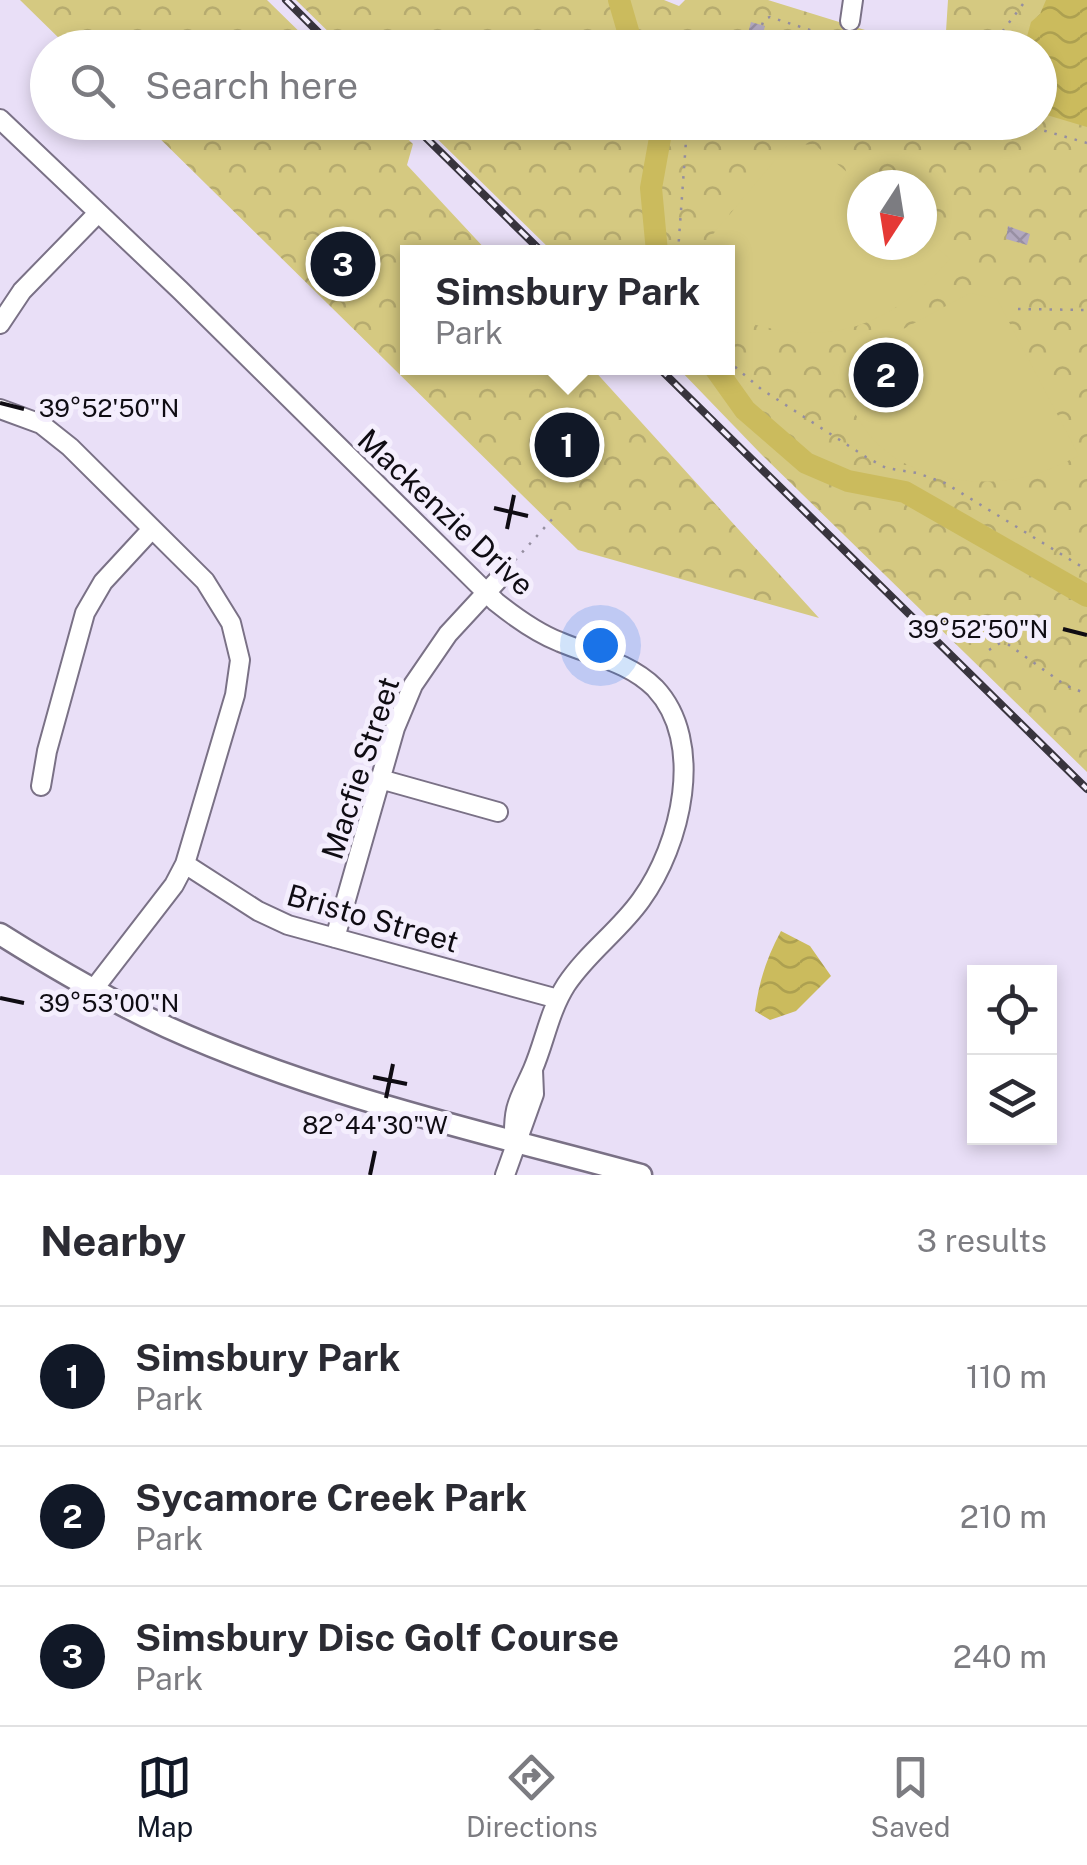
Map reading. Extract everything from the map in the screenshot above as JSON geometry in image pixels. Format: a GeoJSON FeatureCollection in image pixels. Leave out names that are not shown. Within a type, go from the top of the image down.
{"type":"FeatureCollection","features":[{"type":"Feature","properties":{"kind":"main road"},"geometry":{"type":"LineString","coordinates":[[0,934],[92,990],[178,1031],[269,1067],[641,1175]]}},
{"type":"Feature","properties":{"kind":"street"},"geometry":{"type":"LineString","coordinates":[[850,21],[853,0]]}},
{"type":"Feature","properties":{"kind":"street","name":"Mackenzie Drive"},"geometry":{"type":"LineString","coordinates":[[0,119],[530,627],[558,642],[628,668],[644,678],[672,713],[684,753],[684,785],[658,871],[629,916],[578,969],[558,999],[533,1070],[521,1089],[514,1113],[514,1141],[504,1175]]}},
{"type":"Feature","properties":{"kind":"street"},"geometry":{"type":"LineString","coordinates":[[0,324],[22,292],[98,214]]}},
{"type":"Feature","properties":{"kind":"street"},"geometry":{"type":"LineString","coordinates":[[0,409],[24,416],[52,432],[213,591],[232,623],[240,660],[226,730],[185,864],[174,886],[92,990]]}},
{"type":"Feature","properties":{"kind":"street"},"geometry":{"type":"LineString","coordinates":[[41,786],[46,751],[86,612],[103,582],[152,529]]}},
{"type":"Feature","properties":{"kind":"street","name":"Macfie Street"},"geometry":{"type":"LineString","coordinates":[[336,938],[395,728],[419,674],[491,586]]}},
{"type":"Feature","properties":{"kind":"street"},"geometry":{"type":"LineString","coordinates":[[380,780],[498,812]]}},
{"type":"Feature","properties":{"kind":"street","name":"Bristo Street"},"geometry":{"type":"LineString","coordinates":[[185,864],[273,920],[558,999]]}},
{"type":"Feature","properties":{"kind":"path"},"geometry":{"type":"LineString","coordinates":[[1004,30],[1026,0]]}},
{"type":"Feature","properties":{"kind":"path"},"geometry":{"type":"LineString","coordinates":[[762,26],[764,19],[770,18],[810,30]]}},
{"type":"Feature","properties":{"kind":"path"},"geometry":{"type":"LineString","coordinates":[[1057,134],[1087,143]]}},
{"type":"Feature","properties":{"kind":"path"},"geometry":{"type":"LineString","coordinates":[[678,245],[686,140]]}},
{"type":"Feature","properties":{"kind":"path"},"geometry":{"type":"LineString","coordinates":[[1018,309],[1087,310]]}},
{"type":"Feature","properties":{"kind":"path"},"geometry":{"type":"LineString","coordinates":[[735,367],[761,389],[866,457],[886,468],[917,473],[945,484],[1087,570]]}},
{"type":"Feature","properties":{"kind":"path"},"geometry":{"type":"LineString","coordinates":[[491,586],[554,516]]}},
{"type":"Feature","properties":{"kind":"path"},"geometry":{"type":"LineString","coordinates":[[989,650],[1000,644],[1009,645],[1066,685],[1087,694]]}},
{"type":"Feature","properties":{"kind":"green space"},"geometry":{"type":"Polygon","coordinates":[[[20,0],[267,0],[298,30],[51,30],[20,0]]]}},
{"type":"Feature","properties":{"kind":"green space"},"geometry":{"type":"Polygon","coordinates":[[[296,0],[664,0],[679,6],[685,0],[768,0],[865,30],[327,30],[296,0]]]}},
{"type":"Feature","properties":{"kind":"green space"},"geometry":{"type":"Polygon","coordinates":[[[948,0],[1087,0],[1087,772],[685,375],[735,375],[735,245],[546,245],[438,140],[1057,140],[1057,30],[946,30],[948,0]]]}},
{"type":"Feature","properties":{"kind":"green space"},"geometry":{"type":"Polygon","coordinates":[[[161,140],[409,140],[413,144],[407,165],[481,245],[400,245],[400,375],[161,140]]]}},
{"type":"Feature","properties":{"kind":"green space"},"geometry":{"type":"Polygon","coordinates":[[[814,144],[847,172],[847,260],[937,260],[937,248],[950,259],[926,284],[876,319],[849,328],[793,332],[735,318],[735,245],[704,245],[787,146],[814,144]]]}},
{"type":"Feature","properties":{"kind":"green space"},"geometry":{"type":"Polygon","coordinates":[[[970,293],[997,299],[1079,456],[1017,479],[955,479],[934,475],[897,459],[873,439],[859,420],[831,368],[970,293]]]}},
{"type":"Feature","properties":{"kind":"green space"},"geometry":{"type":"Polygon","coordinates":[[[400,375],[598,375],[819,618],[578,550],[400,375]]]}},
{"type":"Feature","properties":{"kind":"water"},"geometry":{"type":"Polygon","coordinates":[[[1046,0],[1087,0],[1087,127],[1057,118],[1057,30],[1029,30],[1046,0]]]}},
{"type":"Feature","properties":{"kind":"water"},"geometry":{"type":"Polygon","coordinates":[[[781,931],[810,946],[831,976],[796,1011],[770,1020],[755,1011],[764,970],[781,931]]]}},
{"type":"Feature","properties":{"kind":"building"},"geometry":{"type":"Polygon","coordinates":[[[751,22],[765,26],[764,30],[749,30],[751,22]]]}},
{"type":"Feature","properties":{"kind":"building"},"geometry":{"type":"Polygon","coordinates":[[[1008,226],[1030,234],[1027,245],[1006,239],[1008,226]]]}},
{"type":"Feature","properties":{"kind":"waterway"},"geometry":{"type":"LineString","coordinates":[[619,0],[628,30]]}},
{"type":"Feature","properties":{"kind":"waterway"},"geometry":{"type":"LineString","coordinates":[[656,245],[651,188],[660,140]]}},
{"type":"Feature","properties":{"kind":"waterway"},"geometry":{"type":"LineString","coordinates":[[720,375],[745,410],[806,463],[848,481],[905,492],[1087,596]]}},
{"type":"Feature","properties":{"kind":"railway"},"geometry":{"type":"LineString","coordinates":[[286,0],[316,30]]}},
{"type":"Feature","properties":{"kind":"railway"},"geometry":{"type":"LineString","coordinates":[[428,140],[535,245]]}},
{"type":"Feature","properties":{"kind":"railway"},"geometry":{"type":"LineString","coordinates":[[666,375],[1087,789]]}},
{"type":"Feature","properties":{"kind":"place","name":"Simsbury Disc Golf Course"},"geometry":{"type":"Point","coordinates":[343,264]}},
{"type":"Feature","properties":{"kind":"place","name":"Sycamore Creek Park"},"geometry":{"type":"Point","coordinates":[886,375]}},
{"type":"Feature","properties":{"kind":"place","name":"Simsbury Park"},"geometry":{"type":"Point","coordinates":[567,445]}}]}
